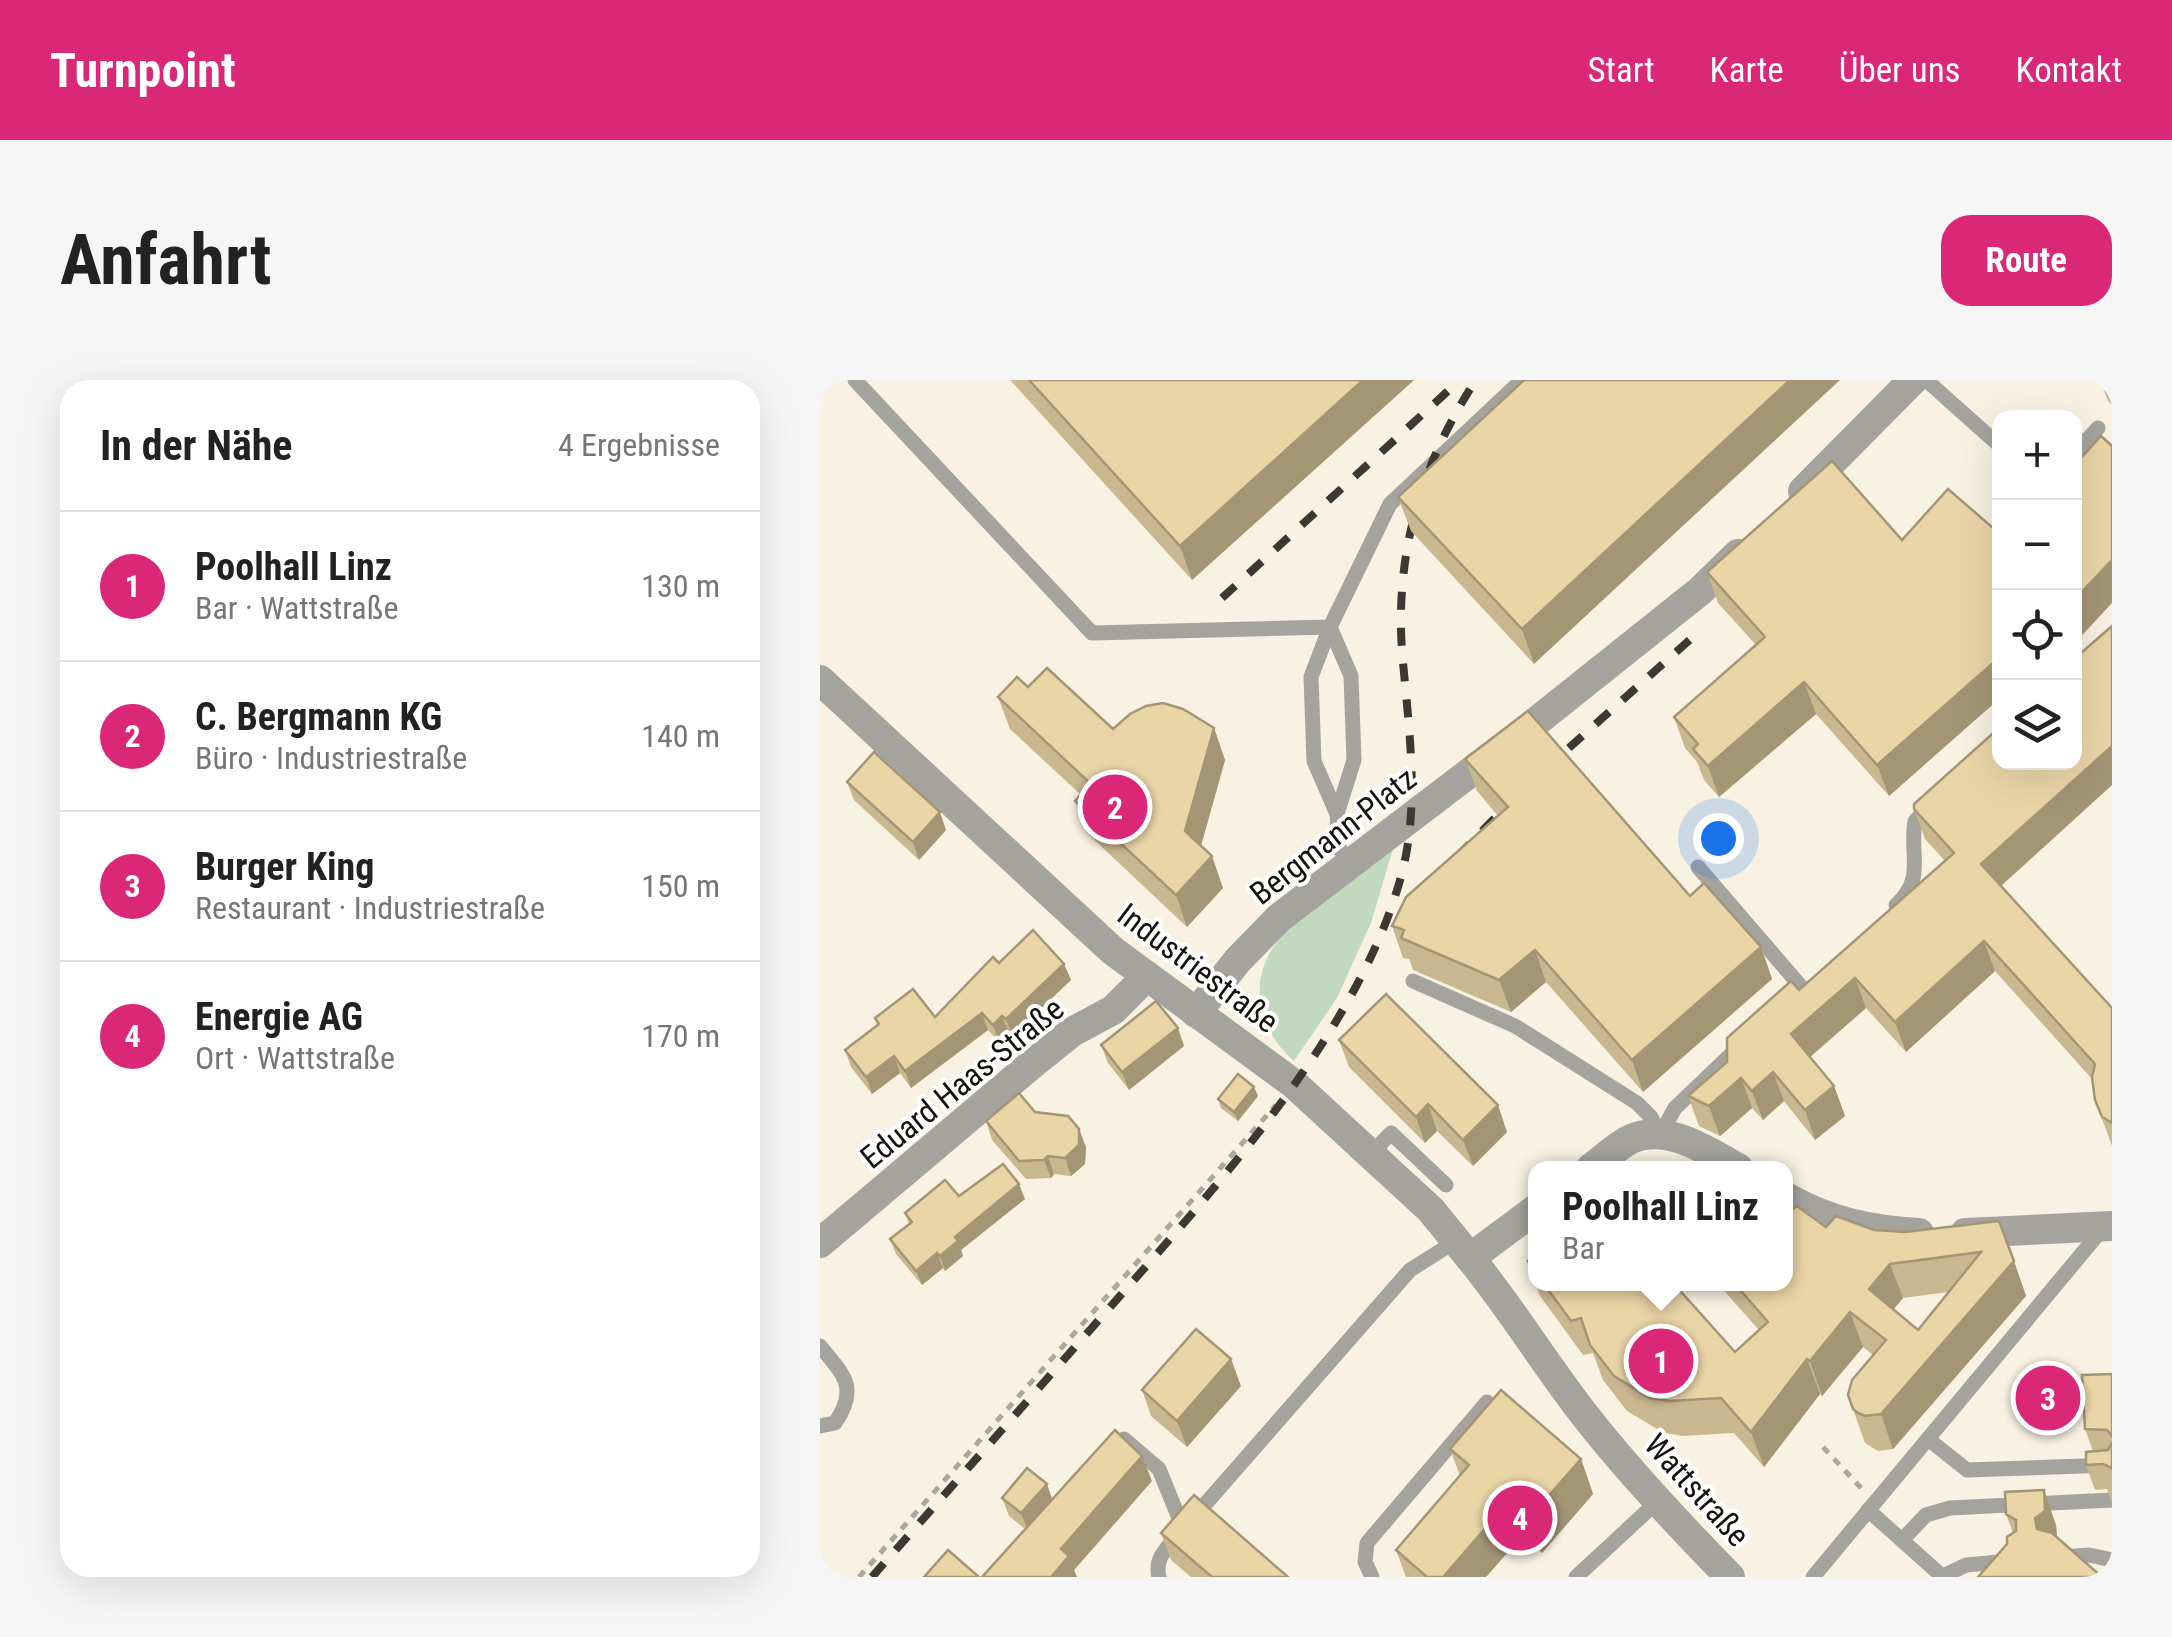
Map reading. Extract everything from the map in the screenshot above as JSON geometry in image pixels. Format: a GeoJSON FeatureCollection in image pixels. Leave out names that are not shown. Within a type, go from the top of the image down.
{"type":"FeatureCollection","features":[{"type":"Feature","properties":{"kind":"street"},"geometry":{"type":"LineString","coordinates":[[1782,512],[1913,380]]}},
{"type":"Feature","properties":{"kind":"street","name":"Bergmann-Platz"},"geometry":{"type":"LineString","coordinates":[[1196,1013],[1238,960],[1279,918],[1700,591],[1754,538]]}},
{"type":"Feature","properties":{"kind":"street","name":"Industriestraße"},"geometry":{"type":"LineString","coordinates":[[820,680],[1113,951],[1294,1084],[1431,1210],[1463,1249]]}},
{"type":"Feature","properties":{"kind":"street","name":"Eduard Haas-Straße"},"geometry":{"type":"LineString","coordinates":[[820,1243],[1072,1032],[1114,1010],[1147,976]]}},
{"type":"Feature","properties":{"kind":"street"},"geometry":{"type":"LineString","coordinates":[[1601,1161],[1631,1140],[1660,1135],[1706,1149],[1726,1161]]}},
{"type":"Feature","properties":{"kind":"street"},"geometry":{"type":"LineString","coordinates":[[1793,1201],[1846,1224],[1887,1231],[1936,1234],[2108,1226]]}},
{"type":"Feature","properties":{"kind":"street"},"geometry":{"type":"LineString","coordinates":[[1463,1249],[1528,1213]]}},
{"type":"Feature","properties":{"kind":"street","name":"Wattstraße"},"geometry":{"type":"LineString","coordinates":[[1463,1249],[1501,1295],[1584,1415],[1730,1577]]}},
{"type":"Feature","properties":{"kind":"lane"},"geometry":{"type":"LineString","coordinates":[[855,380],[1092,633],[1330,627]]}},
{"type":"Feature","properties":{"kind":"lane"},"geometry":{"type":"LineString","coordinates":[[1351,864],[1339,848],[1337,814],[1314,761],[1310,677],[1390,504],[1522,380]]}},
{"type":"Feature","properties":{"kind":"lane"},"geometry":{"type":"LineString","coordinates":[[1926,380],[1992,439]]}},
{"type":"Feature","properties":{"kind":"lane"},"geometry":{"type":"LineString","coordinates":[[2082,445],[2098,428]]}},
{"type":"Feature","properties":{"kind":"lane"},"geometry":{"type":"LineString","coordinates":[[1330,627],[1351,676],[1352,700],[1354,760],[1337,814]]}},
{"type":"Feature","properties":{"kind":"lane"},"geometry":{"type":"LineString","coordinates":[[1882,918],[1909,894],[1916,870],[1914,821],[1936,800]]}},
{"type":"Feature","properties":{"kind":"lane"},"geometry":{"type":"LineString","coordinates":[[1698,867],[1798,994],[1816,977]]}},
{"type":"Feature","properties":{"kind":"lane"},"geometry":{"type":"LineString","coordinates":[[1413,981],[1514,1026],[1637,1103],[1651,1117],[1660,1135]]}},
{"type":"Feature","properties":{"kind":"lane"},"geometry":{"type":"LineString","coordinates":[[1660,1135],[1676,1108],[1754,1034]]}},
{"type":"Feature","properties":{"kind":"lane"},"geometry":{"type":"LineString","coordinates":[[1370,1155],[1391,1133],[1446,1185]]}},
{"type":"Feature","properties":{"kind":"lane"},"geometry":{"type":"LineString","coordinates":[[1812,1577],[2108,1226]]}},
{"type":"Feature","properties":{"kind":"lane"},"geometry":{"type":"LineString","coordinates":[[1158,1577],[1159,1556],[1410,1270],[1463,1249]]}},
{"type":"Feature","properties":{"kind":"lane"},"geometry":{"type":"LineString","coordinates":[[820,1346],[846,1378],[848,1404],[835,1422],[820,1426]]}},
{"type":"Feature","properties":{"kind":"lane"},"geometry":{"type":"LineString","coordinates":[[1372,1577],[1365,1562],[1367,1544],[1487,1402]]}},
{"type":"Feature","properties":{"kind":"lane"},"geometry":{"type":"LineString","coordinates":[[1928,1438],[1967,1470],[2112,1465]]}},
{"type":"Feature","properties":{"kind":"lane"},"geometry":{"type":"LineString","coordinates":[[1112,1453],[1124,1439],[1159,1469],[1183,1528]]}},
{"type":"Feature","properties":{"kind":"lane"},"geometry":{"type":"LineString","coordinates":[[1902,1540],[1926,1515],[1950,1508],[2112,1500]]}},
{"type":"Feature","properties":{"kind":"lane"},"geometry":{"type":"LineString","coordinates":[[1576,1577],[1658,1501]]}},
{"type":"Feature","properties":{"kind":"lane"},"geometry":{"type":"LineString","coordinates":[[1872,1506],[1942,1576],[1966,1565],[2019,1560]]}},
{"type":"Feature","properties":{"kind":"lane"},"geometry":{"type":"LineString","coordinates":[[2058,1557],[2088,1555],[2112,1560]]}},
{"type":"Feature","properties":{"kind":"lane"},"geometry":{"type":"LineString","coordinates":[[1988,1563],[2004,1577]]}},
{"type":"Feature","properties":{"kind":"path"},"geometry":{"type":"LineString","coordinates":[[859,1577],[1294,1084]]}},
{"type":"Feature","properties":{"kind":"path"},"geometry":{"type":"LineString","coordinates":[[1823,1447],[1872,1506]]}},
{"type":"Feature","properties":{"kind":"green space"},"geometry":{"type":"Polygon","coordinates":[[[1393,849],[1371,923],[1337,998],[1294,1061],[1281,1048],[1264,1017],[1260,1001],[1263,968],[1290,928],[1393,849]]]}},
{"type":"Feature","properties":{"kind":"building"},"geometry":{"type":"Polygon","coordinates":[[[1029,380],[1363,380],[1180,546],[1029,380]]]}},
{"type":"Feature","properties":{"kind":"building"},"geometry":{"type":"Polygon","coordinates":[[[1524,380],[1790,380],[1522,629],[1398,497],[1524,380]]]}},
{"type":"Feature","properties":{"kind":"building"},"geometry":{"type":"Polygon","coordinates":[[[2101,436],[2112,446],[2112,560],[2082,592],[2082,500],[2082,457],[2101,436]]]}},
{"type":"Feature","properties":{"kind":"building"},"geometry":{"type":"Polygon","coordinates":[[[1832,461],[1902,540],[1948,489],[1992,527],[1992,664],[1877,765],[1804,682],[1708,766],[1693,749],[1698,744],[1674,717],[1765,637],[1707,572],[1832,461]]]}},
{"type":"Feature","properties":{"kind":"building"},"geometry":{"type":"Polygon","coordinates":[[[2112,626],[2112,746],[1981,864],[2112,1008],[2112,1123],[2102,1117],[2095,1100],[2095,1064],[1984,941],[1895,1022],[1855,978],[1791,1034],[1834,1086],[1805,1110],[1773,1072],[1752,1091],[1741,1078],[1709,1106],[1688,1096],[1727,1062],[1727,1038],[1791,981],[1799,990],[1954,853],[1914,809],[1914,804],[1992,734],[1992,770],[2082,770],[2082,652],[2112,626]]]}},
{"type":"Feature","properties":{"kind":"building"},"geometry":{"type":"Polygon","coordinates":[[[1047,668],[1113,729],[1130,714],[1163,703],[1183,709],[1214,728],[1185,831],[1212,856],[1176,895],[1075,801],[1091,784],[998,697],[1017,677],[1028,687],[1047,668]]]}},
{"type":"Feature","properties":{"kind":"building"},"geometry":{"type":"Polygon","coordinates":[[[1528,711],[1690,896],[1704,883],[1761,947],[1632,1060],[1535,950],[1499,980],[1401,938],[1404,930],[1392,926],[1406,897],[1508,807],[1465,759],[1528,711]]]}},
{"type":"Feature","properties":{"kind":"building"},"geometry":{"type":"Polygon","coordinates":[[[874,752],[940,812],[913,842],[847,782],[874,752]]]}},
{"type":"Feature","properties":{"kind":"building"},"geometry":{"type":"Polygon","coordinates":[[[1033,930],[1064,964],[1006,1019],[1002,1016],[993,1025],[982,1013],[905,1071],[894,1056],[866,1077],[845,1050],[879,1024],[875,1018],[913,989],[935,1017],[993,957],[999,963],[1033,930]]]}},
{"type":"Feature","properties":{"kind":"building"},"geometry":{"type":"Polygon","coordinates":[[[1386,994],[1498,1105],[1463,1140],[1428,1104],[1416,1117],[1339,1040],[1386,994]]]}},
{"type":"Feature","properties":{"kind":"building"},"geometry":{"type":"Polygon","coordinates":[[[1156,1001],[1178,1028],[1122,1072],[1101,1045],[1156,1001]]]}},
{"type":"Feature","properties":{"kind":"building"},"geometry":{"type":"Polygon","coordinates":[[[1238,1074],[1254,1087],[1234,1112],[1218,1099],[1238,1074]]]}},
{"type":"Feature","properties":{"kind":"building"},"geometry":{"type":"Polygon","coordinates":[[[1019,1093],[1035,1112],[1068,1116],[1079,1129],[1079,1145],[1065,1158],[1048,1156],[1044,1160],[1019,1161],[986,1121],[1019,1093]]]}},
{"type":"Feature","properties":{"kind":"building"},"geometry":{"type":"Polygon","coordinates":[[[1003,1164],[1019,1184],[955,1237],[958,1241],[916,1271],[890,1239],[912,1222],[905,1213],[945,1180],[959,1196],[1003,1164]]]}},
{"type":"Feature","properties":{"kind":"building"},"geometry":{"type":"Polygon","coordinates":[[[1797,1206],[1826,1227],[1836,1216],[1874,1230],[1905,1232],[1999,1221],[2014,1261],[1881,1414],[1858,1413],[1848,1395],[1852,1380],[1886,1340],[1850,1312],[1810,1361],[1807,1359],[1751,1432],[1721,1398],[1650,1398],[1614,1376],[1590,1345],[1581,1318],[1571,1321],[1549,1291],[1680,1291],[1735,1352],[1768,1322],[1741,1291],[1793,1291],[1793,1209],[1797,1206]],[[1981,1252],[1890,1264],[1869,1289],[1918,1330],[1981,1252]]]}},
{"type":"Feature","properties":{"kind":"building"},"geometry":{"type":"Polygon","coordinates":[[[1196,1329],[1231,1359],[1177,1421],[1142,1390],[1196,1329]]]}},
{"type":"Feature","properties":{"kind":"building"},"geometry":{"type":"Polygon","coordinates":[[[2112,1374],[2112,1436],[2107,1430],[2085,1429],[2082,1375],[2112,1374]]]}},
{"type":"Feature","properties":{"kind":"building"},"geometry":{"type":"Polygon","coordinates":[[[1501,1390],[1581,1459],[1529,1518],[1509,1501],[1443,1577],[1427,1577],[1396,1550],[1469,1465],[1450,1449],[1501,1390]]]}},
{"type":"Feature","properties":{"kind":"building"},"geometry":{"type":"Polygon","coordinates":[[[1115,1430],[1142,1456],[1061,1549],[1069,1556],[1051,1577],[982,1577],[1115,1430]]]}},
{"type":"Feature","properties":{"kind":"building"},"geometry":{"type":"Polygon","coordinates":[[[2112,1442],[2112,1468],[2086,1465],[2086,1452],[2108,1450],[2112,1442]]]}},
{"type":"Feature","properties":{"kind":"building"},"geometry":{"type":"Polygon","coordinates":[[[1027,1468],[1047,1484],[1021,1513],[1002,1498],[1027,1468]]]}},
{"type":"Feature","properties":{"kind":"building"},"geometry":{"type":"Polygon","coordinates":[[[2044,1490],[2045,1511],[2035,1518],[2037,1529],[2052,1533],[2102,1577],[1978,1577],[2007,1544],[2007,1537],[2016,1531],[2016,1520],[2006,1514],[2005,1492],[2044,1490]]]}},
{"type":"Feature","properties":{"kind":"building"},"geometry":{"type":"Polygon","coordinates":[[[1194,1495],[1288,1577],[1212,1577],[1161,1533],[1194,1495]]]}},
{"type":"Feature","properties":{"kind":"building"},"geometry":{"type":"Polygon","coordinates":[[[948,1550],[979,1577],[924,1577],[948,1550]]]}},
{"type":"Feature","properties":{"kind":"railway"},"geometry":{"type":"LineString","coordinates":[[1222,598],[1460,380]]}},
{"type":"Feature","properties":{"kind":"railway"},"geometry":{"type":"LineString","coordinates":[[872,1577],[1240,1156],[1321,1045],[1356,987],[1383,928],[1408,842],[1411,760],[1401,614],[1408,543],[1427,476],[1476,380]]}},
{"type":"Feature","properties":{"kind":"railway"},"geometry":{"type":"LineString","coordinates":[[1542,772],[1694,636]]}},
{"type":"Feature","properties":{"kind":"railway"},"geometry":{"type":"LineString","coordinates":[[1457,857],[1516,796]]}},
{"type":"Feature","properties":{"kind":"place","name":"C. Bergmann KG"},"geometry":{"type":"Point","coordinates":[1115,807]}},
{"type":"Feature","properties":{"kind":"place","name":"Poolhall Linz"},"geometry":{"type":"Point","coordinates":[1661,1361]}},
{"type":"Feature","properties":{"kind":"place","name":"Burger King"},"geometry":{"type":"Point","coordinates":[2048,1398]}},
{"type":"Feature","properties":{"kind":"place","name":"Energie AG"},"geometry":{"type":"Point","coordinates":[1520,1518]}}]}
